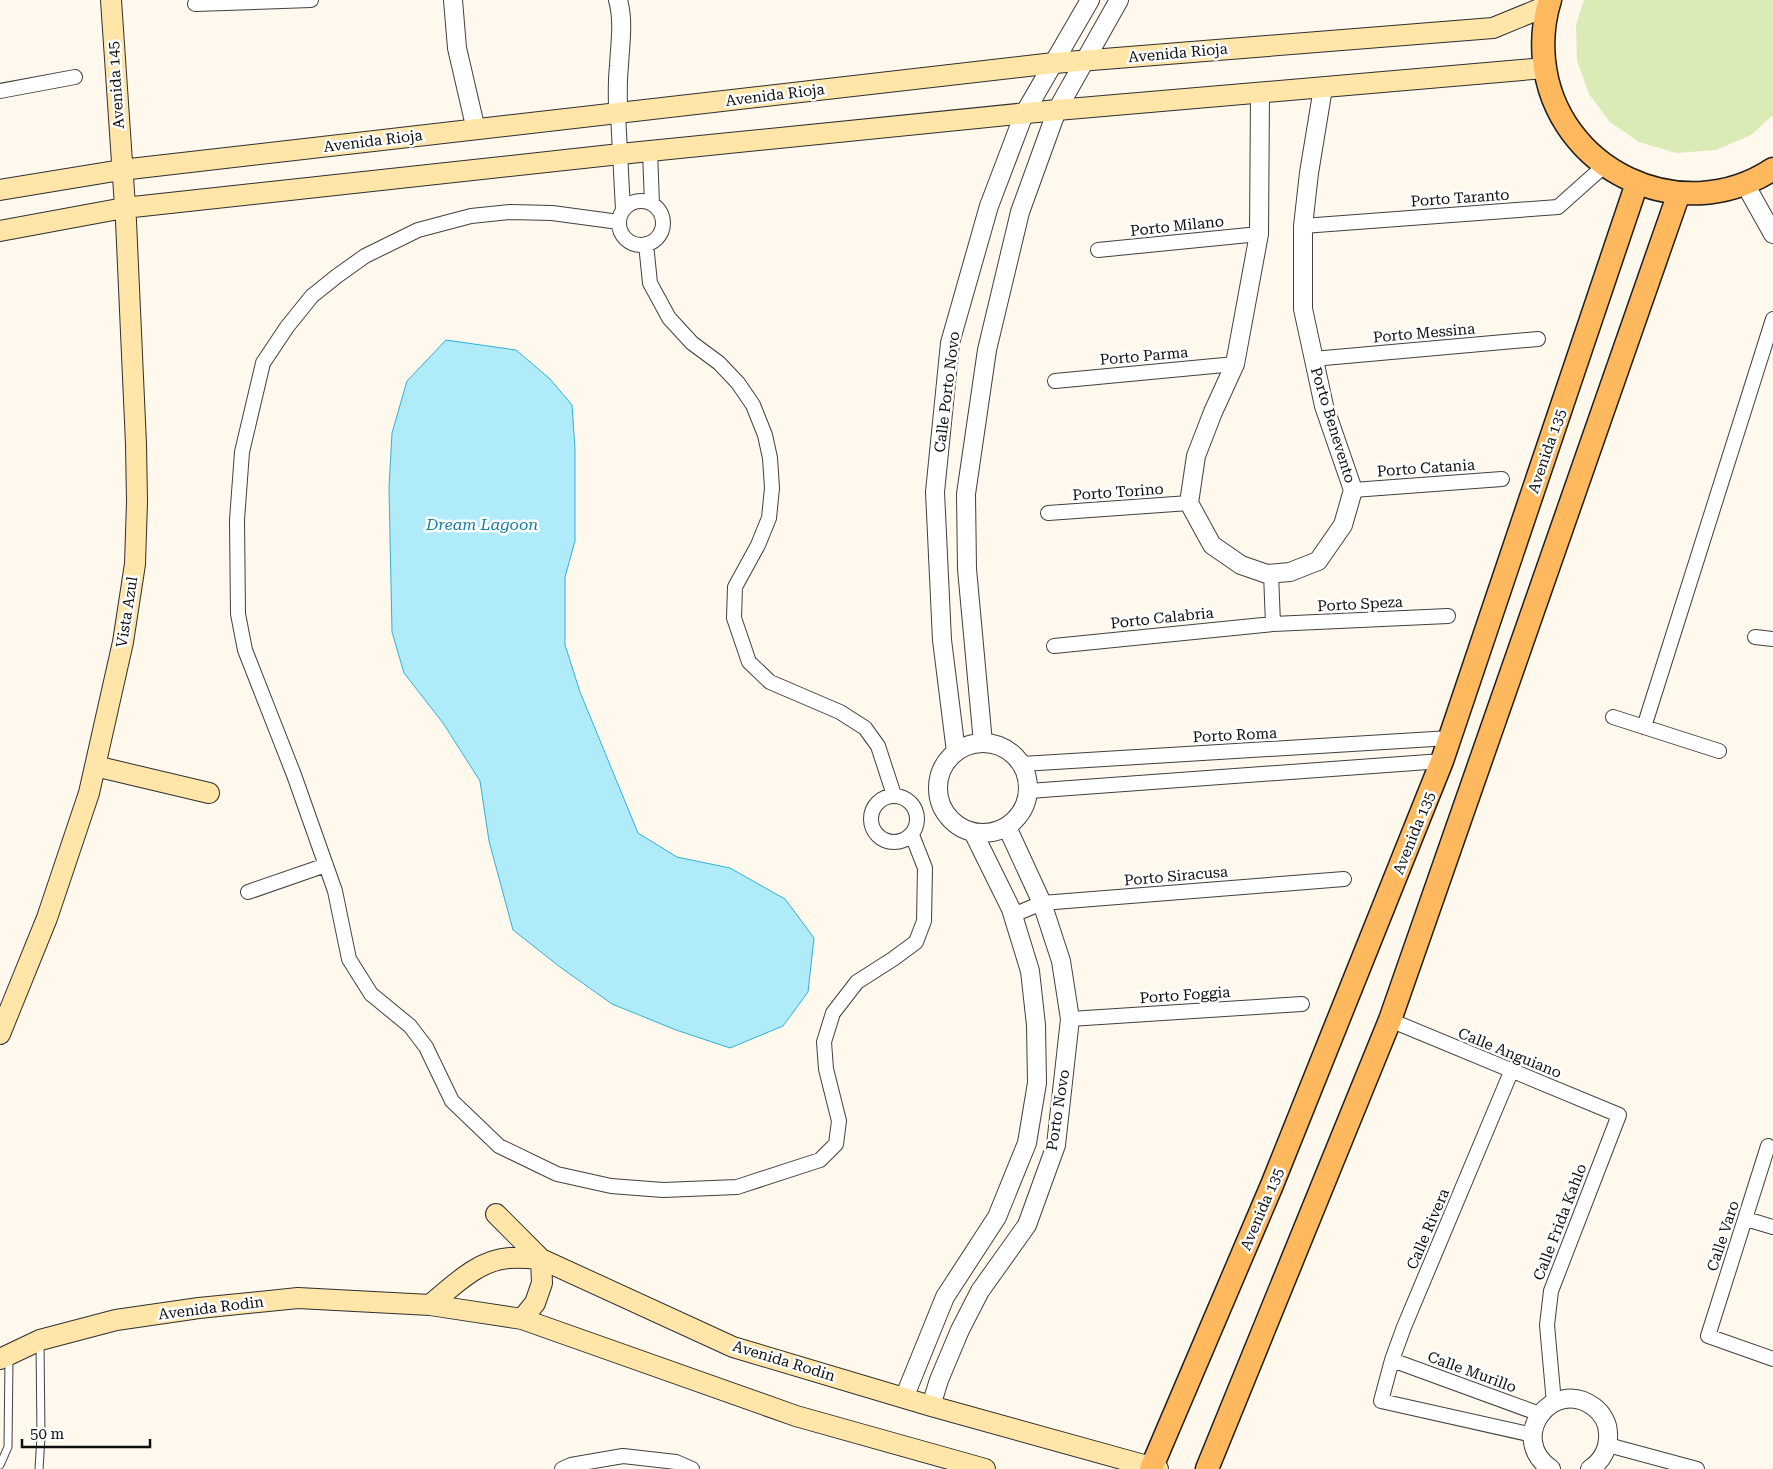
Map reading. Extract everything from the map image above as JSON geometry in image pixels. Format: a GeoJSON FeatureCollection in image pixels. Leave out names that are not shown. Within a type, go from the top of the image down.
{"type":"FeatureCollection","features":[{"type":"Feature","properties":{"kind":"main road","name":"Avenida 145"},"geometry":{"type":"LineString","coordinates":[[110,0],[121,170]]}},
{"type":"Feature","properties":{"kind":"main road","name":"Avenida Rioja"},"geometry":{"type":"LineString","coordinates":[[0,190],[121,170],[1054,63],[1493,28],[1550,2]]}},
{"type":"Feature","properties":{"kind":"main road"},"geometry":{"type":"LineString","coordinates":[[1550,2],[1543,37],[1545,68],[1550,91],[1565,123],[1579,142],[1604,166],[1637,183],[1658,190],[1679,193],[1719,191],[1745,184],[1773,169]]}},
{"type":"Feature","properties":{"kind":"main road"},"geometry":{"type":"LineString","coordinates":[[0,231],[124,208],[620,154],[1057,110],[1545,68]]}},
{"type":"Feature","properties":{"kind":"main road","name":"Vista Azul"},"geometry":{"type":"LineString","coordinates":[[0,1034],[46,918],[89,793],[123,642],[135,564],[136,444],[121,170]]}},
{"type":"Feature","properties":{"kind":"main road","name":"Avenida 135"},"geometry":{"type":"LineString","coordinates":[[1154,1468],[1272,1185],[1442,761],[1637,183]]}},
{"type":"Feature","properties":{"kind":"main road"},"geometry":{"type":"LineString","coordinates":[[1207,1469],[1390,1020],[1679,193]]}},
{"type":"Feature","properties":{"kind":"main road"},"geometry":{"type":"LineString","coordinates":[[95,766],[209,793]]}},
{"type":"Feature","properties":{"kind":"main road"},"geometry":{"type":"LineString","coordinates":[[496,1214],[541,1259],[542,1283],[534,1303],[522,1319]]}},
{"type":"Feature","properties":{"kind":"main road","name":"Avenida Rodin"},"geometry":{"type":"LineString","coordinates":[[430,1305],[467,1275],[489,1262],[509,1258],[541,1259],[733,1346],[931,1406],[1154,1468]]}},
{"type":"Feature","properties":{"kind":"main road","name":"Avenida Rodin"},"geometry":{"type":"LineString","coordinates":[[4,1357],[40,1340],[116,1320],[199,1308],[298,1298],[430,1305],[522,1319],[796,1416],[985,1469]]}},
{"type":"Feature","properties":{"kind":"street"},"geometry":{"type":"LineString","coordinates":[[195,4],[311,0]]}},
{"type":"Feature","properties":{"kind":"street"},"geometry":{"type":"LineString","coordinates":[[454,0],[457,48],[476,130]]}},
{"type":"Feature","properties":{"kind":"street"},"geometry":{"type":"LineString","coordinates":[[618,0],[622,20],[618,83],[621,231],[626,239],[636,244],[646,244],[657,238],[663,226],[661,213],[652,204],[636,201],[631,203],[621,216]]}},
{"type":"Feature","properties":{"kind":"street","name":"Calle Porto Novo"},"geometry":{"type":"LineString","coordinates":[[956,752],[942,640],[935,492],[950,343],[989,206],[1024,114],[1090,0]]}},
{"type":"Feature","properties":{"kind":"street"},"geometry":{"type":"LineString","coordinates":[[983,743],[966,569],[966,494],[987,350],[1020,212],[1057,110],[1118,0]]}},
{"type":"Feature","properties":{"kind":"street"},"geometry":{"type":"LineString","coordinates":[[0,91],[74,77]]}},
{"type":"Feature","properties":{"kind":"street","name":"Porto Benevento"},"geometry":{"type":"LineString","coordinates":[[1189,504],[1212,545],[1242,566],[1267,574],[1290,572],[1318,561],[1343,526],[1352,490],[1324,406],[1303,309],[1303,226],[1324,88]]}},
{"type":"Feature","properties":{"kind":"street"},"geometry":{"type":"LineString","coordinates":[[1189,504],[1196,456],[1213,412],[1235,364],[1259,234],[1260,93]]}},
{"type":"Feature","properties":{"kind":"street"},"geometry":{"type":"LineString","coordinates":[[650,151],[652,204]]}},
{"type":"Feature","properties":{"kind":"street","name":"Porto Taranto"},"geometry":{"type":"LineString","coordinates":[[1303,226],[1558,206],[1604,166]]}},
{"type":"Feature","properties":{"kind":"street"},"geometry":{"type":"LineString","coordinates":[[1745,184],[1773,234]]}},
{"type":"Feature","properties":{"kind":"street"},"geometry":{"type":"LineString","coordinates":[[621,216],[510,212],[471,216],[418,230],[365,256],[336,276],[312,296],[287,327],[263,363],[242,452],[237,520],[238,614],[245,650],[294,775],[335,892],[349,958],[371,994],[410,1026],[426,1047],[452,1100],[499,1146],[557,1174],[611,1186],[663,1190],[737,1187],[820,1160],[836,1144],[839,1121],[826,1069],[824,1042],[833,1013],[857,982],[916,942],[924,920],[925,868],[912,835]]}},
{"type":"Feature","properties":{"kind":"street","name":"Porto Milano"},"geometry":{"type":"LineString","coordinates":[[1098,250],[1259,234]]}},
{"type":"Feature","properties":{"kind":"street"},"geometry":{"type":"LineString","coordinates":[[646,244],[650,283],[669,318],[692,343],[718,363],[738,383],[753,405],[765,435],[770,458],[772,488],[769,518],[758,545],[735,587],[734,618],[750,662],[770,682],[840,712],[865,728],[878,746],[894,795]]}},
{"type":"Feature","properties":{"kind":"street"},"geometry":{"type":"LineString","coordinates":[[1644,727],[1773,319]]}},
{"type":"Feature","properties":{"kind":"street","name":"Porto Messina"},"geometry":{"type":"LineString","coordinates":[[1313,359],[1538,340]]}},
{"type":"Feature","properties":{"kind":"street","name":"Porto Parma"},"geometry":{"type":"LineString","coordinates":[[1055,381],[1235,364]]}},
{"type":"Feature","properties":{"kind":"street","name":"Porto Catania"},"geometry":{"type":"LineString","coordinates":[[1352,490],[1502,479]]}},
{"type":"Feature","properties":{"kind":"street","name":"Porto Torino"},"geometry":{"type":"LineString","coordinates":[[1048,512],[1189,504]]}},
{"type":"Feature","properties":{"kind":"street"},"geometry":{"type":"LineString","coordinates":[[1271,573],[1273,624]]}},
{"type":"Feature","properties":{"kind":"street","name":"Porto Speza"},"geometry":{"type":"LineString","coordinates":[[1273,624],[1448,616]]}},
{"type":"Feature","properties":{"kind":"street","name":"Porto Calabria"},"geometry":{"type":"LineString","coordinates":[[1054,646],[1273,624]]}},
{"type":"Feature","properties":{"kind":"street"},"geometry":{"type":"LineString","coordinates":[[1755,637],[1773,639]]}},
{"type":"Feature","properties":{"kind":"street"},"geometry":{"type":"LineString","coordinates":[[1614,717],[1719,751]]}},
{"type":"Feature","properties":{"kind":"street","name":"Porto Roma"},"geometry":{"type":"LineString","coordinates":[[1022,764],[1450,738]]}},
{"type":"Feature","properties":{"kind":"street"},"geometry":{"type":"LineString","coordinates":[[1388,742],[1389,765]]}},
{"type":"Feature","properties":{"kind":"street"},"geometry":{"type":"LineString","coordinates":[[983,743],[998,746],[1012,753],[1022,764],[1027,777],[1029,791],[1026,805],[1018,817],[1007,827],[997,832],[985,834],[960,827],[948,817],[941,805],[938,790],[940,775],[946,762],[956,752],[969,745],[983,743]]}},
{"type":"Feature","properties":{"kind":"street"},"geometry":{"type":"LineString","coordinates":[[1029,791],[1442,761]]}},
{"type":"Feature","properties":{"kind":"street"},"geometry":{"type":"LineString","coordinates":[[894,795],[908,800],[917,813],[918,821],[912,835],[898,842],[890,842],[877,835],[872,829],[871,813],[874,806],[886,797],[894,795]]}},
{"type":"Feature","properties":{"kind":"street","name":"Porto Novo"},"geometry":{"type":"LineString","coordinates":[[931,1406],[939,1380],[960,1330],[980,1291],[1027,1225],[1056,1145],[1070,1019],[1061,961],[1042,903],[1007,827]]}},
{"type":"Feature","properties":{"kind":"street","name":"Porto Novo"},"geometry":{"type":"LineString","coordinates":[[904,1398],[945,1297],[998,1218],[1027,1143],[1037,1083],[1036,1025],[1030,971],[1013,915],[973,832]]}},
{"type":"Feature","properties":{"kind":"street"},"geometry":{"type":"LineString","coordinates":[[248,892],[326,865]]}},
{"type":"Feature","properties":{"kind":"street","name":"Porto Siracusa"},"geometry":{"type":"LineString","coordinates":[[1013,915],[1042,903],[1344,879]]}},
{"type":"Feature","properties":{"kind":"street","name":"Porto Foggia"},"geometry":{"type":"LineString","coordinates":[[1070,1019],[1302,1004]]}},
{"type":"Feature","properties":{"kind":"street","name":"Calle Anguiano"},"geometry":{"type":"LineString","coordinates":[[1390,1020],[1511,1072],[1619,1115]]}},
{"type":"Feature","properties":{"kind":"street","name":"Calle Rivera"},"geometry":{"type":"LineString","coordinates":[[1511,1072],[1404,1326],[1392,1360],[1381,1401],[1533,1435]]}},
{"type":"Feature","properties":{"kind":"street","name":"Calle Frida Kahlo"},"geometry":{"type":"LineString","coordinates":[[1554,1403],[1547,1325],[1551,1291],[1619,1115]]}},
{"type":"Feature","properties":{"kind":"street","name":"Calle Varo"},"geometry":{"type":"LineString","coordinates":[[1768,1146],[1708,1336],[1773,1359]]}},
{"type":"Feature","properties":{"kind":"street"},"geometry":{"type":"LineString","coordinates":[[1746,1219],[1773,1227]]}},
{"type":"Feature","properties":{"kind":"street","name":"Calle Murillo"},"geometry":{"type":"LineString","coordinates":[[1392,1360],[1540,1414]]}},
{"type":"Feature","properties":{"kind":"street"},"geometry":{"type":"LineString","coordinates":[[1551,1469],[1538,1457],[1534,1448],[1534,1426],[1540,1414],[1554,1403],[1564,1399],[1575,1399],[1594,1407],[1606,1424],[1608,1445],[1601,1459],[1590,1469]]}},
{"type":"Feature","properties":{"kind":"street"},"geometry":{"type":"LineString","coordinates":[[1608,1445],[1697,1469]]}},
{"type":"Feature","properties":{"kind":"street"},"geometry":{"type":"LineString","coordinates":[[562,1469],[571,1465],[623,1456],[676,1462],[692,1469]]}},
{"type":"Feature","properties":{"kind":"lane"},"geometry":{"type":"LineString","coordinates":[[39,1469],[41,1437],[40,1340]]}},
{"type":"Feature","properties":{"kind":"lane"},"geometry":{"type":"LineString","coordinates":[[0,1465],[8,1447],[4,1357]]}},
{"type":"Feature","properties":{"kind":"green space"},"geometry":{"type":"Polygon","coordinates":[[[1584,0],[1773,0],[1773,115],[1751,135],[1716,150],[1676,153],[1639,142],[1610,122],[1589,94],[1577,61],[1576,25],[1584,0]]]}},
{"type":"Feature","properties":{"kind":"water","name":"Dream Lagoon"},"geometry":{"type":"Polygon","coordinates":[[[446,340],[516,350],[550,379],[572,405],[575,449],[575,541],[565,577],[565,645],[580,692],[638,833],[677,857],[730,868],[785,899],[814,938],[808,992],[783,1026],[730,1048],[676,1030],[612,1004],[513,930],[489,841],[480,781],[443,723],[404,673],[392,632],[389,488],[392,433],[407,381],[446,340]]]}}]}
